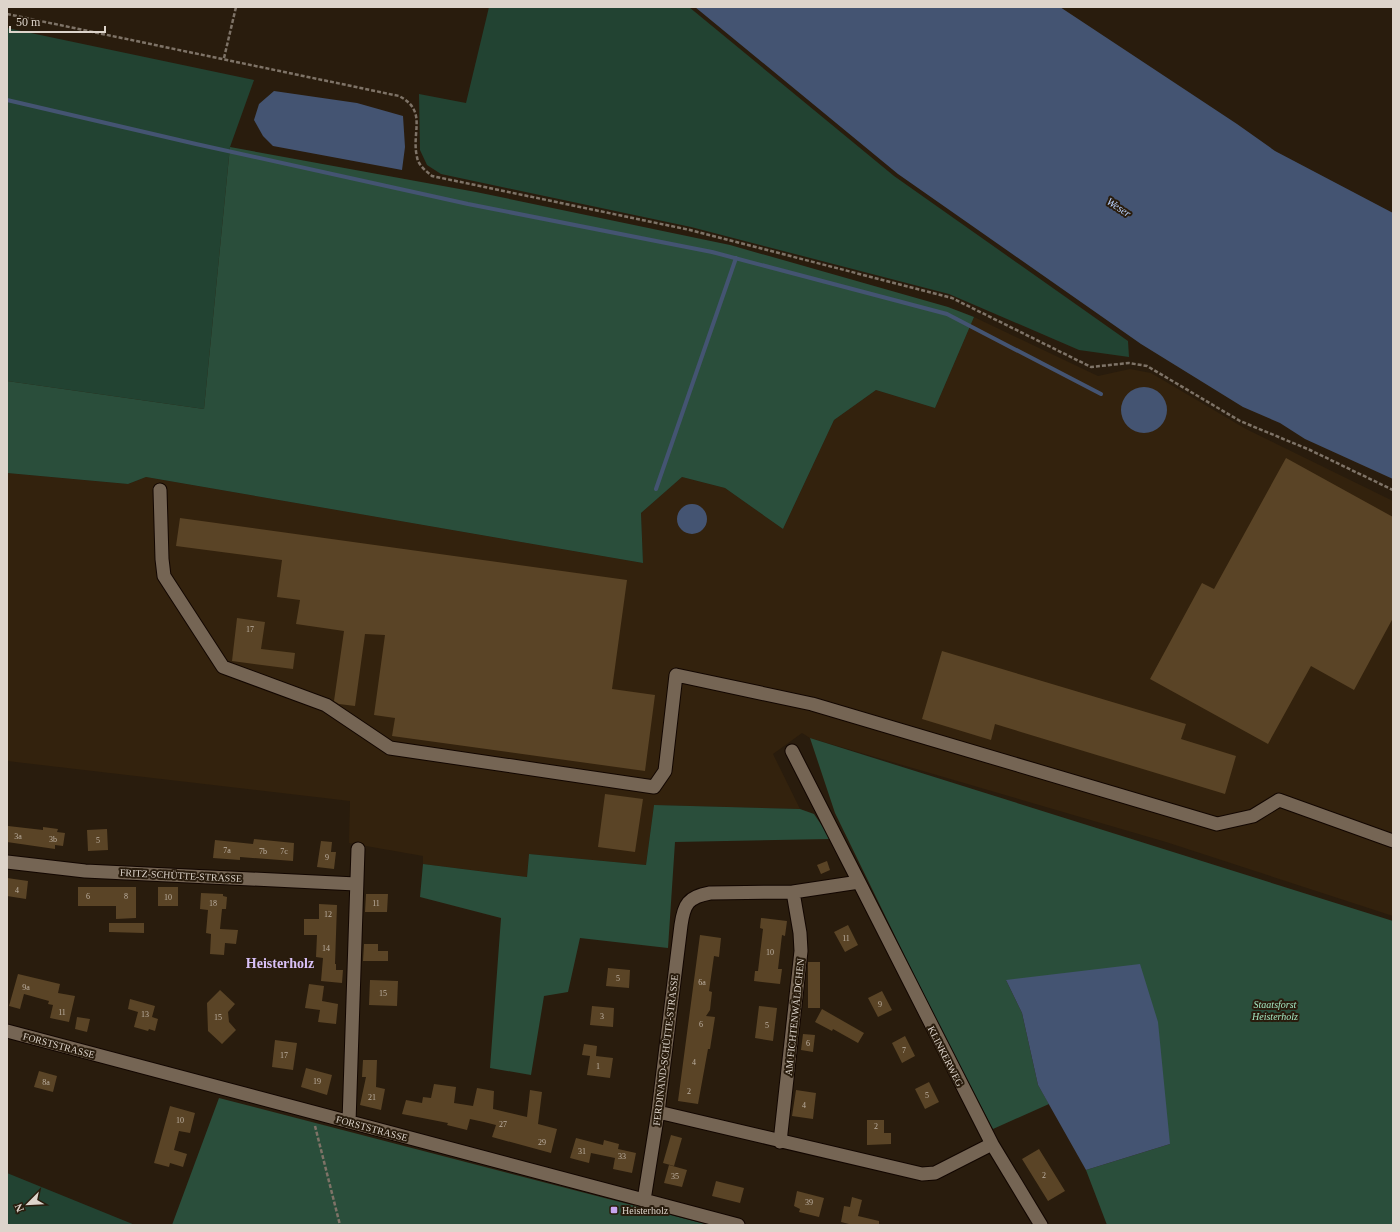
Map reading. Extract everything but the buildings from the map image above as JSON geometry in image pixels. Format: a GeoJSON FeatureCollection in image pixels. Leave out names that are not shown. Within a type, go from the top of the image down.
{"type":"FeatureCollection","features":[{"type":"Feature","properties":{"kind":"street"},"geometry":{"type":"LineString","coordinates":[[160,490],[162,559],[164,576],[223,667],[326,705],[390,748],[654,787],[665,771],[676,675],[812,704],[1217,824],[1254,816],[1280,800],[1393,841]]}},
{"type":"Feature","properties":{"kind":"street","name":"KLINKERWEG"},"geometry":{"type":"LineString","coordinates":[[792,751],[992,1144],[1041,1225]]}},
{"type":"Feature","properties":{"kind":"street"},"geometry":{"type":"LineString","coordinates":[[349,1122],[358,849]]}},
{"type":"Feature","properties":{"kind":"street","name":"FRITZ-SCHÜTTE-STRASSE"},"geometry":{"type":"LineString","coordinates":[[7,862],[85,871],[356,884]]}},
{"type":"Feature","properties":{"kind":"street"},"geometry":{"type":"LineString","coordinates":[[793,892],[859,882]]}},
{"type":"Feature","properties":{"kind":"street","name":"FERDINAND-SCHÜTTE-STRASSE"},"geometry":{"type":"LineString","coordinates":[[644,1200],[658,1112],[682,913],[688,901],[698,895],[710,893],[793,892]]}},
{"type":"Feature","properties":{"kind":"street","name":"AM FICHTENWÄLDCHEN"},"geometry":{"type":"LineString","coordinates":[[780,1142],[801,951],[800,933],[793,892]]}},
{"type":"Feature","properties":{"kind":"street","name":"FORSTSTRASSE"},"geometry":{"type":"LineString","coordinates":[[7,1031],[738,1225]]}},
{"type":"Feature","properties":{"kind":"street"},"geometry":{"type":"LineString","coordinates":[[658,1112],[780,1142],[929,1174],[992,1144]]}},
{"type":"Feature","properties":{"kind":"path"},"geometry":{"type":"LineString","coordinates":[[224,58],[236,7]]}},
{"type":"Feature","properties":{"kind":"path"},"geometry":{"type":"LineString","coordinates":[[7,14],[224,58],[399,96],[409,101],[416,112],[417,158],[423,169],[432,176],[690,230],[952,298],[1092,367],[1129,364],[1147,366],[1240,421],[1310,450],[1393,490]]}},
{"type":"Feature","properties":{"kind":"path"},"geometry":{"type":"LineString","coordinates":[[311,1112],[340,1225]]}},
{"type":"Feature","properties":{"kind":"shaded area"},"geometry":{"type":"Polygon","coordinates":[[[974,317],[1098,376],[1130,369],[1151,373],[1246,429],[1393,501],[1393,916],[1166,842],[810,738],[802,733],[773,754],[800,809],[654,805],[646,865],[529,854],[527,877],[423,864],[423,856],[349,843],[350,801],[7,761],[7,473],[128,484],[146,477],[643,563],[641,513],[682,477],[725,488],[783,529],[834,420],[876,390],[935,408],[974,317]]]}},
{"type":"Feature","properties":{"kind":"green space"},"geometry":{"type":"Polygon","coordinates":[[[489,7],[689,7],[894,176],[1128,341],[1129,357],[1079,350],[949,294],[691,227],[441,174],[427,165],[420,150],[419,94],[466,103],[489,7]]]}},
{"type":"Feature","properties":{"kind":"green space"},"geometry":{"type":"Polygon","coordinates":[[[7,28],[254,80],[230,147],[204,409],[7,381],[7,28]]]}},
{"type":"Feature","properties":{"kind":"green space"},"geometry":{"type":"Polygon","coordinates":[[[230,147],[476,192],[730,245],[948,307],[974,317],[935,408],[876,390],[834,420],[783,529],[725,488],[682,477],[641,513],[643,563],[146,477],[128,484],[7,473],[7,381],[204,409],[230,147]]]}},
{"type":"Feature","properties":{"kind":"green space","name":"Staatsforst Heisterholz"},"geometry":{"type":"Polygon","coordinates":[[[810,738],[1393,921],[1393,1225],[1107,1225],[1086,1170],[1170,1144],[1006,980],[1022,1013],[1038,1085],[1049,1104],[993,1129],[937,1022],[835,813],[810,738]]]}},
{"type":"Feature","properties":{"kind":"green space"},"geometry":{"type":"Polygon","coordinates":[[[654,805],[800,809],[814,814],[831,839],[675,842],[668,948],[580,938],[568,992],[544,996],[531,1075],[490,1068],[501,918],[420,897],[423,864],[527,877],[529,854],[646,865],[654,805]]]}},
{"type":"Feature","properties":{"kind":"green space"},"geometry":{"type":"Polygon","coordinates":[[[219,1098],[709,1225],[172,1225],[219,1098]]]}},
{"type":"Feature","properties":{"kind":"green space"},"geometry":{"type":"Polygon","coordinates":[[[7,1173],[135,1225],[7,1225],[7,1173]]]}},
{"type":"Feature","properties":{"kind":"water","name":"Weser"},"geometry":{"type":"Polygon","coordinates":[[[695,7],[1060,7],[1237,124],[1275,151],[1393,213],[1393,479],[1305,439],[1280,423],[1243,407],[1141,344],[898,174],[695,7]]]}},
{"type":"Feature","properties":{"kind":"water"},"geometry":{"type":"Polygon","coordinates":[[[274,91],[357,103],[403,116],[405,147],[402,170],[273,146],[263,136],[254,120],[259,104],[274,91]]]}},
{"type":"Feature","properties":{"kind":"water"},"geometry":{"type":"Polygon","coordinates":[[[1140,387],[1148,387],[1157,391],[1163,397],[1167,410],[1163,423],[1157,429],[1148,433],[1140,433],[1131,429],[1125,423],[1121,414],[1121,406],[1125,397],[1131,391],[1140,387]]]}},
{"type":"Feature","properties":{"kind":"water"},"geometry":{"type":"Polygon","coordinates":[[[692,504],[703,508],[707,519],[703,530],[692,534],[681,530],[677,519],[681,508],[692,504]]]}},
{"type":"Feature","properties":{"kind":"water"},"geometry":{"type":"Polygon","coordinates":[[[1140,964],[1158,1022],[1170,1144],[1086,1170],[1038,1085],[1022,1013],[1006,980],[1140,964]]]}},
{"type":"Feature","properties":{"kind":"waterway"},"geometry":{"type":"LineString","coordinates":[[7,100],[196,144],[468,204],[712,252],[947,314],[1101,394]]}},
{"type":"Feature","properties":{"kind":"waterway"},"geometry":{"type":"LineString","coordinates":[[656,489],[736,258]]}},
{"type":"Feature","properties":{"kind":"place","name":"Heisterholz"},"geometry":{"type":"Point","coordinates":[614,1210]}},
{"type":"Feature","properties":{"kind":"district","name":"Heisterholz"},"geometry":{"type":"Point","coordinates":[280,963]}}]}
